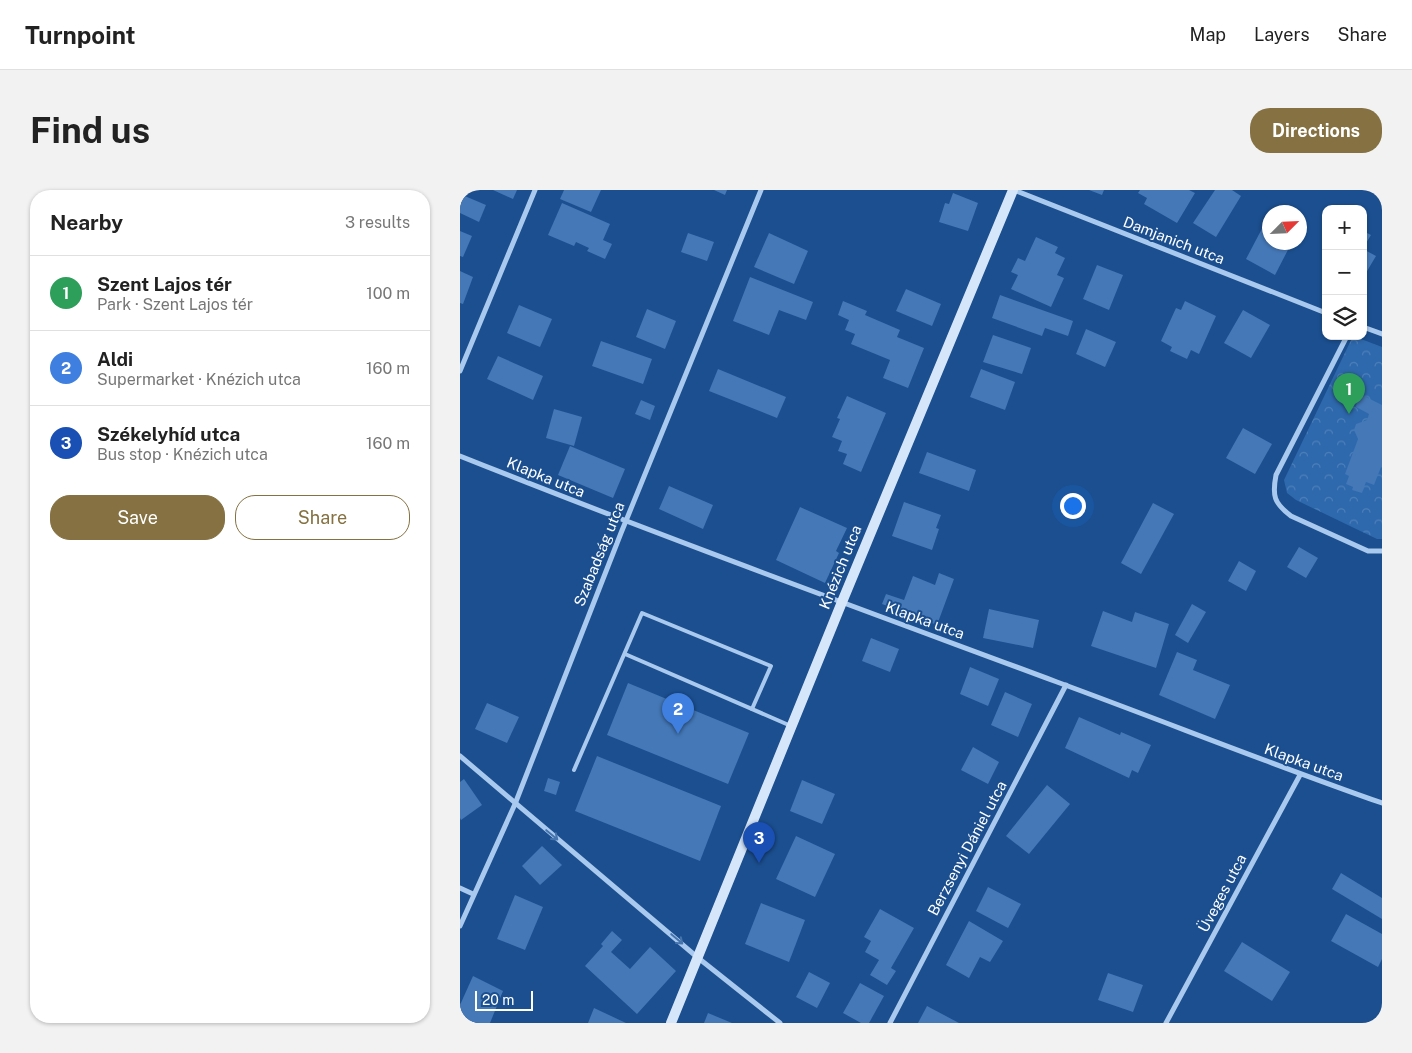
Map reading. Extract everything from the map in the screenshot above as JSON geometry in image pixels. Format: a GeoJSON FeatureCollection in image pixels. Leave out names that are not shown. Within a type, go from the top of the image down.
{"type":"FeatureCollection","features":[{"type":"Feature","properties":{"kind":"street"},"geometry":{"type":"LineString","coordinates":[[460,371],[535,190]]}},
{"type":"Feature","properties":{"kind":"street","name":"Szabadság utca"},"geometry":{"type":"LineString","coordinates":[[460,926],[515,804],[625,522],[761,190]]}},
{"type":"Feature","properties":{"kind":"street","name":"Damjanich utca"},"geometry":{"type":"LineString","coordinates":[[1013,190],[1322,311]]}},
{"type":"Feature","properties":{"kind":"street","name":"Knézich utca"},"geometry":{"type":"LineString","coordinates":[[671,1023],[842,602],[1013,190]]}},
{"type":"Feature","properties":{"kind":"street"},"geometry":{"type":"LineString","coordinates":[[1367,328],[1382,334]]}},
{"type":"Feature","properties":{"kind":"street"},"geometry":{"type":"LineString","coordinates":[[1344,340],[1276,475],[1274,487],[1275,500],[1291,516],[1368,551],[1382,550]]}},
{"type":"Feature","properties":{"kind":"street","name":"Klapka utca"},"geometry":{"type":"LineString","coordinates":[[460,456],[625,522],[1382,804]]}},
{"type":"Feature","properties":{"kind":"street","name":"Berzsenyi Dániel utca"},"geometry":{"type":"LineString","coordinates":[[890,1023],[1066,685]]}},
{"type":"Feature","properties":{"kind":"street"},"geometry":{"type":"LineString","coordinates":[[460,756],[515,804],[780,1023]]}},
{"type":"Feature","properties":{"kind":"street","name":"Üveges utca"},"geometry":{"type":"LineString","coordinates":[[1166,1023],[1300,775]]}},
{"type":"Feature","properties":{"kind":"street"},"geometry":{"type":"LineString","coordinates":[[460,888],[474,894]]}},
{"type":"Feature","properties":{"kind":"lane"},"geometry":{"type":"LineString","coordinates":[[574,770],[642,613],[771,666],[752,709]]}},
{"type":"Feature","properties":{"kind":"lane"},"geometry":{"type":"LineString","coordinates":[[625,654],[792,726]]}},
{"type":"Feature","properties":{"kind":"green space"},"geometry":{"type":"Polygon","coordinates":[[[1351,340],[1364,340],[1382,347],[1382,539],[1377,539],[1296,500],[1287,493],[1284,480],[1351,340]]]}},
{"type":"Feature","properties":{"kind":"building"},"geometry":{"type":"Polygon","coordinates":[[[493,190],[517,190],[513,199],[493,190]]]}},
{"type":"Feature","properties":{"kind":"building"},"geometry":{"type":"Polygon","coordinates":[[[564,190],[601,190],[591,212],[560,199],[564,190]]]}},
{"type":"Feature","properties":{"kind":"building"},"geometry":{"type":"Polygon","coordinates":[[[714,190],[727,190],[725,195],[714,190]]]}},
{"type":"Feature","properties":{"kind":"building"},"geometry":{"type":"Polygon","coordinates":[[[1089,190],[1104,190],[1102,195],[1089,190]]]}},
{"type":"Feature","properties":{"kind":"building"},"geometry":{"type":"Polygon","coordinates":[[[1140,190],[1189,190],[1195,193],[1177,223],[1144,204],[1147,198],[1138,193],[1140,190]]]}},
{"type":"Feature","properties":{"kind":"building"},"geometry":{"type":"Polygon","coordinates":[[[1215,190],[1232,190],[1241,196],[1216,237],[1193,223],[1215,190]]]}},
{"type":"Feature","properties":{"kind":"building"},"geometry":{"type":"Polygon","coordinates":[[[953,193],[978,203],[968,231],[939,222],[945,203],[949,204],[953,193]]]}},
{"type":"Feature","properties":{"kind":"building"},"geometry":{"type":"Polygon","coordinates":[[[460,194],[486,205],[479,222],[460,213],[460,194]]]}},
{"type":"Feature","properties":{"kind":"building"},"geometry":{"type":"Polygon","coordinates":[[[562,203],[610,224],[603,240],[612,244],[605,259],[587,251],[589,248],[576,242],[574,246],[548,235],[562,203]]]}},
{"type":"Feature","properties":{"kind":"building"},"geometry":{"type":"Polygon","coordinates":[[[1262,229],[1262,250],[1288,250],[1275,275],[1246,259],[1262,229]]]}},
{"type":"Feature","properties":{"kind":"building"},"geometry":{"type":"Polygon","coordinates":[[[460,231],[472,236],[463,257],[460,256],[460,231]]]}},
{"type":"Feature","properties":{"kind":"building"},"geometry":{"type":"Polygon","coordinates":[[[688,233],[714,242],[707,261],[681,252],[688,233]]]}},
{"type":"Feature","properties":{"kind":"building"},"geometry":{"type":"Polygon","coordinates":[[[769,233],[808,251],[794,284],[754,267],[769,233]]]}},
{"type":"Feature","properties":{"kind":"building"},"geometry":{"type":"Polygon","coordinates":[[[1367,233],[1371,235],[1367,242],[1367,233]]]}},
{"type":"Feature","properties":{"kind":"building"},"geometry":{"type":"Polygon","coordinates":[[[1036,237],[1058,247],[1055,253],[1065,258],[1057,275],[1064,278],[1051,307],[1011,289],[1018,275],[1011,272],[1018,258],[1025,261],[1036,237]]]}},
{"type":"Feature","properties":{"kind":"building"},"geometry":{"type":"Polygon","coordinates":[[[1367,251],[1376,256],[1367,271],[1367,251]]]}},
{"type":"Feature","properties":{"kind":"building"},"geometry":{"type":"Polygon","coordinates":[[[1097,265],[1123,275],[1109,310],[1083,299],[1097,265]]]}},
{"type":"Feature","properties":{"kind":"building"},"geometry":{"type":"Polygon","coordinates":[[[460,271],[473,277],[463,304],[460,303],[460,271]]]}},
{"type":"Feature","properties":{"kind":"building"},"geometry":{"type":"Polygon","coordinates":[[[750,277],[813,302],[806,320],[779,310],[769,335],[733,321],[750,277]]]}},
{"type":"Feature","properties":{"kind":"building"},"geometry":{"type":"Polygon","coordinates":[[[906,289],[941,304],[932,326],[896,311],[906,289]]]}},
{"type":"Feature","properties":{"kind":"building"},"geometry":{"type":"Polygon","coordinates":[[[1000,295],[1073,321],[1068,336],[1045,328],[1042,336],[992,318],[1000,295]]]}},
{"type":"Feature","properties":{"kind":"building"},"geometry":{"type":"Polygon","coordinates":[[[843,301],[867,311],[865,315],[900,330],[897,337],[924,348],[908,388],[883,378],[890,360],[851,344],[855,334],[845,330],[849,320],[838,315],[843,301]]]}},
{"type":"Feature","properties":{"kind":"building"},"geometry":{"type":"Polygon","coordinates":[[[1185,301],[1216,316],[1199,354],[1191,350],[1187,359],[1170,351],[1172,347],[1161,341],[1176,308],[1181,310],[1185,301]]]}},
{"type":"Feature","properties":{"kind":"building"},"geometry":{"type":"Polygon","coordinates":[[[519,305],[552,319],[540,347],[507,333],[519,305]]]}},
{"type":"Feature","properties":{"kind":"building"},"geometry":{"type":"Polygon","coordinates":[[[647,309],[676,321],[665,349],[636,337],[647,309]]]}},
{"type":"Feature","properties":{"kind":"building"},"geometry":{"type":"Polygon","coordinates":[[[1243,310],[1270,325],[1251,358],[1224,343],[1243,310]]]}},
{"type":"Feature","properties":{"kind":"building"},"geometry":{"type":"Polygon","coordinates":[[[1086,329],[1116,342],[1105,367],[1076,354],[1086,329]]]}},
{"type":"Feature","properties":{"kind":"building"},"geometry":{"type":"Polygon","coordinates":[[[993,335],[1031,348],[1022,374],[983,362],[993,335]]]}},
{"type":"Feature","properties":{"kind":"building"},"geometry":{"type":"Polygon","coordinates":[[[601,341],[652,359],[643,384],[592,366],[601,341]]]}},
{"type":"Feature","properties":{"kind":"building"},"geometry":{"type":"Polygon","coordinates":[[[498,356],[543,376],[533,400],[487,379],[498,356]]]}},
{"type":"Feature","properties":{"kind":"building"},"geometry":{"type":"Polygon","coordinates":[[[718,369],[786,397],[777,418],[709,391],[718,369]]]}},
{"type":"Feature","properties":{"kind":"building"},"geometry":{"type":"Polygon","coordinates":[[[981,369],[1015,382],[1005,410],[970,397],[981,369]]]}},
{"type":"Feature","properties":{"kind":"building"},"geometry":{"type":"Polygon","coordinates":[[[847,396],[886,413],[861,472],[843,464],[847,454],[838,451],[842,441],[832,437],[840,419],[837,418],[847,396]]]}},
{"type":"Feature","properties":{"kind":"building"},"geometry":{"type":"Polygon","coordinates":[[[1364,396],[1382,405],[1382,468],[1374,485],[1366,482],[1362,493],[1352,490],[1353,487],[1346,484],[1349,476],[1345,474],[1358,439],[1354,430],[1356,424],[1367,420],[1369,414],[1356,407],[1357,399],[1364,396]]]}},
{"type":"Feature","properties":{"kind":"building"},"geometry":{"type":"Polygon","coordinates":[[[641,400],[655,406],[650,420],[635,414],[641,400]]]}},
{"type":"Feature","properties":{"kind":"building"},"geometry":{"type":"Polygon","coordinates":[[[554,409],[582,417],[574,446],[546,438],[554,409]]]}},
{"type":"Feature","properties":{"kind":"building"},"geometry":{"type":"Polygon","coordinates":[[[1243,428],[1272,444],[1255,474],[1226,458],[1243,428]]]}},
{"type":"Feature","properties":{"kind":"building"},"geometry":{"type":"Polygon","coordinates":[[[570,446],[625,469],[613,498],[558,475],[570,446]]]}},
{"type":"Feature","properties":{"kind":"building"},"geometry":{"type":"Polygon","coordinates":[[[927,452],[976,470],[969,491],[919,473],[927,452]]]}},
{"type":"Feature","properties":{"kind":"building"},"geometry":{"type":"Polygon","coordinates":[[[669,486],[713,505],[703,529],[659,509],[669,486]]]}},
{"type":"Feature","properties":{"kind":"building"},"geometry":{"type":"Polygon","coordinates":[[[904,502],[941,515],[936,528],[939,529],[932,550],[892,536],[904,502]]]}},
{"type":"Feature","properties":{"kind":"building"},"geometry":{"type":"Polygon","coordinates":[[[1153,503],[1174,514],[1141,574],[1121,563],[1153,503]]]}},
{"type":"Feature","properties":{"kind":"building"},"geometry":{"type":"Polygon","coordinates":[[[800,507],[847,528],[836,551],[839,553],[825,583],[776,560],[800,507]]]}},
{"type":"Feature","properties":{"kind":"building"},"geometry":{"type":"Polygon","coordinates":[[[1299,547],[1318,558],[1306,578],[1287,567],[1299,547]]]}},
{"type":"Feature","properties":{"kind":"building"},"geometry":{"type":"Polygon","coordinates":[[[1239,561],[1256,571],[1246,591],[1228,581],[1239,561]]]}},
{"type":"Feature","properties":{"kind":"building"},"geometry":{"type":"Polygon","coordinates":[[[939,573],[954,579],[937,625],[882,604],[886,594],[904,600],[913,576],[935,585],[939,573]]]}},
{"type":"Feature","properties":{"kind":"building"},"geometry":{"type":"Polygon","coordinates":[[[1192,604],[1206,612],[1188,643],[1175,635],[1192,604]]]}},
{"type":"Feature","properties":{"kind":"building"},"geometry":{"type":"Polygon","coordinates":[[[989,609],[1039,620],[1033,648],[983,638],[989,609]]]}},
{"type":"Feature","properties":{"kind":"building"},"geometry":{"type":"Polygon","coordinates":[[[1103,611],[1132,622],[1135,612],[1169,624],[1156,668],[1091,646],[1103,611]]]}},
{"type":"Feature","properties":{"kind":"building"},"geometry":{"type":"Polygon","coordinates":[[[871,638],[899,649],[890,672],[862,661],[871,638]]]}},
{"type":"Feature","properties":{"kind":"building"},"geometry":{"type":"Polygon","coordinates":[[[1177,652],[1197,660],[1193,670],[1230,685],[1215,719],[1159,695],[1177,652]]]}},
{"type":"Feature","properties":{"kind":"building"},"geometry":{"type":"Polygon","coordinates":[[[970,667],[999,679],[988,706],[960,694],[970,667]]]}},
{"type":"Feature","properties":{"kind":"building"},"geometry":{"type":"Polygon","coordinates":[[[628,683],[749,733],[728,784],[607,735],[628,683]]]}},
{"type":"Feature","properties":{"kind":"building"},"geometry":{"type":"Polygon","coordinates":[[[1005,692],[1032,704],[1018,737],[991,725],[1005,692]]]}},
{"type":"Feature","properties":{"kind":"building"},"geometry":{"type":"Polygon","coordinates":[[[487,703],[519,717],[507,743],[475,729],[487,703]]]}},
{"type":"Feature","properties":{"kind":"building"},"geometry":{"type":"Polygon","coordinates":[[[1079,717],[1120,735],[1121,732],[1151,745],[1138,773],[1132,770],[1129,778],[1065,748],[1079,717]]]}},
{"type":"Feature","properties":{"kind":"building"},"geometry":{"type":"Polygon","coordinates":[[[973,747],[999,762],[988,784],[961,770],[973,747]]]}},
{"type":"Feature","properties":{"kind":"building"},"geometry":{"type":"Polygon","coordinates":[[[597,756],[721,806],[700,861],[575,811],[597,756]]]}},
{"type":"Feature","properties":{"kind":"building"},"geometry":{"type":"Polygon","coordinates":[[[548,778],[560,782],[556,795],[544,791],[548,778]]]}},
{"type":"Feature","properties":{"kind":"building"},"geometry":{"type":"Polygon","coordinates":[[[464,779],[482,805],[461,820],[460,782],[464,779]]]}},
{"type":"Feature","properties":{"kind":"building"},"geometry":{"type":"Polygon","coordinates":[[[802,780],[835,794],[822,824],[790,811],[802,780]]]}},
{"type":"Feature","properties":{"kind":"building"},"geometry":{"type":"Polygon","coordinates":[[[1047,785],[1070,804],[1029,854],[1006,836],[1047,785]]]}},
{"type":"Feature","properties":{"kind":"building"},"geometry":{"type":"Polygon","coordinates":[[[796,836],[835,854],[815,897],[776,879],[796,836]]]}},
{"type":"Feature","properties":{"kind":"building"},"geometry":{"type":"Polygon","coordinates":[[[542,846],[562,865],[540,885],[522,866],[542,846]]]}},
{"type":"Feature","properties":{"kind":"building"},"geometry":{"type":"Polygon","coordinates":[[[1341,873],[1382,898],[1382,919],[1332,889],[1341,873]]]}},
{"type":"Feature","properties":{"kind":"building"},"geometry":{"type":"Polygon","coordinates":[[[988,887],[1021,904],[1008,928],[976,911],[988,887]]]}},
{"type":"Feature","properties":{"kind":"building"},"geometry":{"type":"Polygon","coordinates":[[[515,895],[543,907],[525,950],[497,939],[515,895]]]}},
{"type":"Feature","properties":{"kind":"building"},"geometry":{"type":"Polygon","coordinates":[[[761,903],[805,920],[789,962],[745,944],[761,903]]]}},
{"type":"Feature","properties":{"kind":"building"},"geometry":{"type":"Polygon","coordinates":[[[880,909],[914,928],[891,968],[896,971],[887,985],[870,975],[879,960],[865,952],[871,941],[864,937],[880,909]]]}},
{"type":"Feature","properties":{"kind":"building"},"geometry":{"type":"Polygon","coordinates":[[[1346,914],[1382,934],[1382,959],[1378,967],[1331,941],[1346,914]]]}},
{"type":"Feature","properties":{"kind":"building"},"geometry":{"type":"Polygon","coordinates":[[[969,921],[1003,941],[990,962],[980,957],[969,978],[946,965],[969,921]]]}},
{"type":"Feature","properties":{"kind":"building"},"geometry":{"type":"Polygon","coordinates":[[[612,931],[622,940],[611,952],[630,969],[650,947],[676,971],[637,1014],[585,966],[603,946],[601,944],[612,931]]]}},
{"type":"Feature","properties":{"kind":"building"},"geometry":{"type":"Polygon","coordinates":[[[1242,942],[1290,972],[1272,1001],[1224,971],[1242,942]]]}},
{"type":"Feature","properties":{"kind":"building"},"geometry":{"type":"Polygon","coordinates":[[[809,972],[830,983],[817,1008],[796,997],[809,972]]]}},
{"type":"Feature","properties":{"kind":"building"},"geometry":{"type":"Polygon","coordinates":[[[1108,973],[1143,985],[1133,1012],[1098,1000],[1108,973]]]}},
{"type":"Feature","properties":{"kind":"building"},"geometry":{"type":"Polygon","coordinates":[[[473,976],[503,991],[490,1023],[468,1023],[460,1020],[460,1005],[473,976]]]}},
{"type":"Feature","properties":{"kind":"building"},"geometry":{"type":"Polygon","coordinates":[[[860,983],[884,996],[869,1023],[861,1023],[843,1013],[860,983]]]}},
{"type":"Feature","properties":{"kind":"building"},"geometry":{"type":"Polygon","coordinates":[[[927,1006],[959,1023],[918,1023],[927,1006]]]}},
{"type":"Feature","properties":{"kind":"building"},"geometry":{"type":"Polygon","coordinates":[[[594,1008],[626,1023],[588,1023],[594,1008]]]}},
{"type":"Feature","properties":{"kind":"building"},"geometry":{"type":"Polygon","coordinates":[[[708,1013],[732,1023],[704,1023],[708,1013]]]}},
{"type":"Feature","properties":{"kind":"place","name":"Szent Lajos tér"},"geometry":{"type":"Point","coordinates":[1349,414]}},
{"type":"Feature","properties":{"kind":"place","name":"Aldi"},"geometry":{"type":"Point","coordinates":[678,734]}},
{"type":"Feature","properties":{"kind":"place","name":"Székelyhíd utca"},"geometry":{"type":"Point","coordinates":[759,863]}}]}
